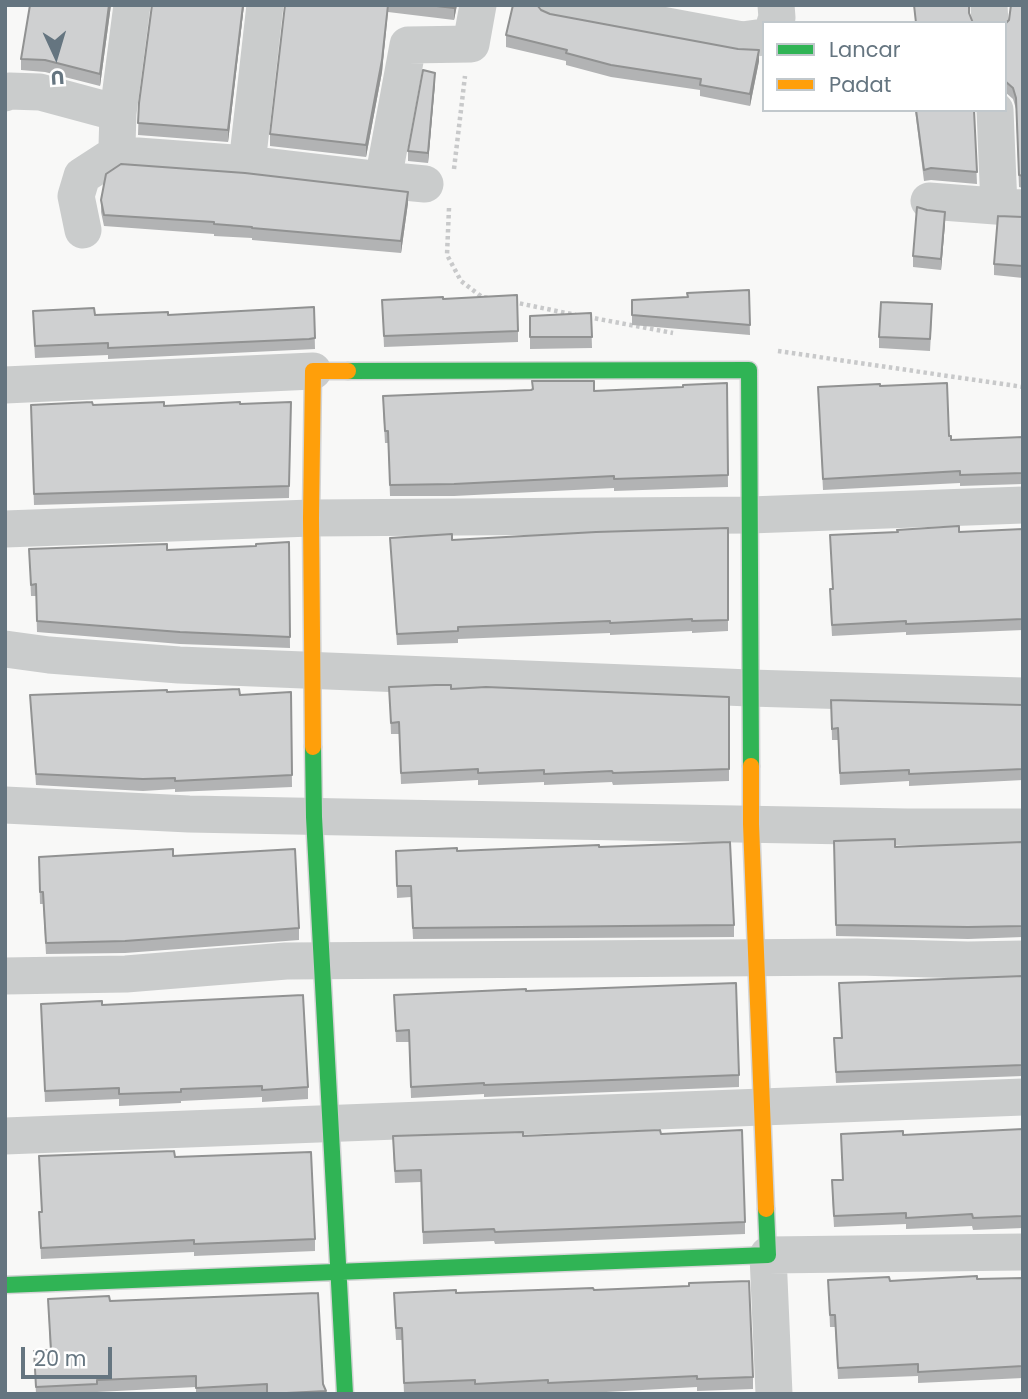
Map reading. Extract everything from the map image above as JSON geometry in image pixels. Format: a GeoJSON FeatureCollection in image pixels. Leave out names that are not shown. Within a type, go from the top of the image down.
{"type":"FeatureCollection","features":[{"type":"Feature","properties":{"kind":"street"},"geometry":{"type":"LineString","coordinates":[[132,5],[118,113],[117,146],[119,152],[124,155],[247,164],[443,187]]}},
{"type":"Feature","properties":{"kind":"street"},"geometry":{"type":"LineString","coordinates":[[247,164],[265,5]]}},
{"type":"Feature","properties":{"kind":"street"},"geometry":{"type":"LineString","coordinates":[[383,180],[408,45],[471,44],[478,5]]}},
{"type":"Feature","properties":{"kind":"street"},"geometry":{"type":"LineString","coordinates":[[554,5],[743,40],[762,37]]}},
{"type":"Feature","properties":{"kind":"street"},"geometry":{"type":"LineString","coordinates":[[5,93],[40,92],[118,113]]}},
{"type":"Feature","properties":{"kind":"street"},"geometry":{"type":"LineString","coordinates":[[929,201],[1011,207],[995,112]]}},
{"type":"Feature","properties":{"kind":"street"},"geometry":{"type":"LineString","coordinates":[[83,230],[76,196],[82,176],[119,152]]}},
{"type":"Feature","properties":{"kind":"street"},"geometry":{"type":"LineString","coordinates":[[5,385],[313,372],[749,370],[751,824],[774,1394]]}},
{"type":"Feature","properties":{"kind":"street"},"geometry":{"type":"LineString","coordinates":[[313,372],[311,518],[314,817],[345,1394]]}},
{"type":"Feature","properties":{"kind":"street"},"geometry":{"type":"LineString","coordinates":[[5,530],[311,518],[750,515],[1023,505]]}},
{"type":"Feature","properties":{"kind":"street"},"geometry":{"type":"LineString","coordinates":[[5,649],[49,656],[314,671],[1023,696]]}},
{"type":"Feature","properties":{"kind":"street"},"geometry":{"type":"LineString","coordinates":[[5,805],[314,817],[1023,827]]}},
{"type":"Feature","properties":{"kind":"street"},"geometry":{"type":"LineString","coordinates":[[5,976],[126,974],[286,961],[857,957],[1023,960]]}},
{"type":"Feature","properties":{"kind":"street"},"geometry":{"type":"LineString","coordinates":[[5,1136],[1023,1097]]}},
{"type":"Feature","properties":{"kind":"street"},"geometry":{"type":"LineString","coordinates":[[5,1285],[768,1255],[1023,1252]]}},
{"type":"Feature","properties":{"kind":"path"},"geometry":{"type":"LineString","coordinates":[[471,44],[443,187],[447,255],[461,281],[482,297],[496,299]]}},
{"type":"Feature","properties":{"kind":"path"},"geometry":{"type":"LineString","coordinates":[[509,302],[685,335]]}},
{"type":"Feature","properties":{"kind":"path"},"geometry":{"type":"LineString","coordinates":[[766,349],[1023,387]]}},
{"type":"Feature","properties":{"kind":"building"},"geometry":{"type":"Polygon","coordinates":[[[30,5],[109,5],[100,74],[45,60],[21,59],[30,5]]]}},
{"type":"Feature","properties":{"kind":"building"},"geometry":{"type":"Polygon","coordinates":[[[152,5],[243,5],[228,130],[138,123],[152,5]]]}},
{"type":"Feature","properties":{"kind":"building"},"geometry":{"type":"Polygon","coordinates":[[[285,5],[388,5],[382,60],[366,145],[270,134],[285,5]]]}},
{"type":"Feature","properties":{"kind":"building"},"geometry":{"type":"Polygon","coordinates":[[[428,5],[455,5],[454,8],[428,5]]]}},
{"type":"Feature","properties":{"kind":"building"},"geometry":{"type":"Polygon","coordinates":[[[513,5],[537,5],[550,14],[738,49],[759,50],[750,94],[700,85],[701,79],[611,65],[566,53],[567,50],[506,35],[513,5]]]}},
{"type":"Feature","properties":{"kind":"building"},"geometry":{"type":"Polygon","coordinates":[[[914,5],[969,5],[972,21],[916,21],[914,5]]]}},
{"type":"Feature","properties":{"kind":"building"},"geometry":{"type":"Polygon","coordinates":[[[1011,5],[1023,5],[1023,176],[1019,175],[1016,98],[1013,88],[1007,83],[1011,5]]]}},
{"type":"Feature","properties":{"kind":"building"},"geometry":{"type":"Polygon","coordinates":[[[423,70],[435,73],[428,153],[408,151],[423,70]]]}},
{"type":"Feature","properties":{"kind":"building"},"geometry":{"type":"Polygon","coordinates":[[[916,112],[974,112],[977,172],[931,168],[924,170],[916,112]]]}},
{"type":"Feature","properties":{"kind":"building"},"geometry":{"type":"Polygon","coordinates":[[[121,164],[245,173],[408,192],[401,241],[252,228],[214,222],[104,215],[101,200],[106,174],[121,164]]]}},
{"type":"Feature","properties":{"kind":"building"},"geometry":{"type":"Polygon","coordinates":[[[917,207],[945,212],[941,259],[913,256],[917,207]]]}},
{"type":"Feature","properties":{"kind":"building"},"geometry":{"type":"Polygon","coordinates":[[[998,216],[1023,217],[1023,266],[994,264],[998,216]]]}},
{"type":"Feature","properties":{"kind":"building"},"geometry":{"type":"Polygon","coordinates":[[[749,290],[750,325],[632,315],[632,300],[688,297],[687,293],[749,290]]]}},
{"type":"Feature","properties":{"kind":"building"},"geometry":{"type":"Polygon","coordinates":[[[517,295],[518,331],[384,336],[382,300],[517,295]]]}},
{"type":"Feature","properties":{"kind":"building"},"geometry":{"type":"Polygon","coordinates":[[[881,302],[932,304],[930,339],[879,337],[881,302]]]}},
{"type":"Feature","properties":{"kind":"building"},"geometry":{"type":"Polygon","coordinates":[[[314,307],[315,338],[309,339],[108,348],[108,343],[35,346],[33,311],[94,308],[95,315],[168,312],[168,315],[314,307]]]}},
{"type":"Feature","properties":{"kind":"building"},"geometry":{"type":"Polygon","coordinates":[[[591,313],[592,337],[530,337],[530,316],[591,313]]]}},
{"type":"Feature","properties":{"kind":"building"},"geometry":{"type":"Polygon","coordinates":[[[532,381],[594,381],[594,391],[727,383],[728,475],[614,479],[614,476],[390,485],[388,431],[385,431],[383,396],[531,390],[532,381]]]}},
{"type":"Feature","properties":{"kind":"building"},"geometry":{"type":"Polygon","coordinates":[[[947,383],[951,440],[1023,437],[1023,473],[960,475],[960,471],[823,479],[818,387],[947,383]]]}},
{"type":"Feature","properties":{"kind":"building"},"geometry":{"type":"Polygon","coordinates":[[[92,402],[93,405],[164,402],[164,406],[291,402],[289,486],[34,494],[31,405],[92,402]]]}},
{"type":"Feature","properties":{"kind":"building"},"geometry":{"type":"Polygon","coordinates":[[[959,526],[959,532],[1023,529],[1023,619],[832,625],[830,535],[959,526]]]}},
{"type":"Feature","properties":{"kind":"building"},"geometry":{"type":"Polygon","coordinates":[[[728,528],[728,620],[458,627],[458,631],[397,634],[390,538],[452,534],[452,540],[728,528]]]}},
{"type":"Feature","properties":{"kind":"building"},"geometry":{"type":"Polygon","coordinates":[[[289,542],[290,637],[37,621],[36,584],[31,585],[29,549],[167,544],[167,550],[289,542]]]}},
{"type":"Feature","properties":{"kind":"building"},"geometry":{"type":"Polygon","coordinates":[[[451,685],[451,689],[486,687],[729,697],[729,769],[544,774],[544,770],[478,773],[478,769],[401,773],[399,722],[391,723],[389,687],[451,685]]]}},
{"type":"Feature","properties":{"kind":"building"},"geometry":{"type":"Polygon","coordinates":[[[239,689],[240,695],[291,692],[292,775],[175,781],[175,778],[36,774],[30,695],[239,689]]]}},
{"type":"Feature","properties":{"kind":"building"},"geometry":{"type":"Polygon","coordinates":[[[831,700],[1023,705],[1023,769],[909,774],[909,770],[840,773],[838,728],[832,729],[831,700]]]}},
{"type":"Feature","properties":{"kind":"building"},"geometry":{"type":"Polygon","coordinates":[[[895,839],[895,847],[1023,842],[1023,926],[836,925],[834,841],[895,839]]]}},
{"type":"Feature","properties":{"kind":"building"},"geometry":{"type":"Polygon","coordinates":[[[730,842],[734,925],[413,928],[411,886],[397,886],[396,851],[730,842]]]}},
{"type":"Feature","properties":{"kind":"building"},"geometry":{"type":"Polygon","coordinates":[[[173,849],[173,856],[295,849],[299,928],[125,941],[46,943],[39,857],[173,849]]]}},
{"type":"Feature","properties":{"kind":"building"},"geometry":{"type":"Polygon","coordinates":[[[1023,976],[1023,1065],[836,1072],[834,1038],[842,1038],[839,983],[1023,976]]]}},
{"type":"Feature","properties":{"kind":"building"},"geometry":{"type":"Polygon","coordinates":[[[736,983],[739,1075],[411,1087],[409,1030],[396,1031],[394,995],[736,983]]]}},
{"type":"Feature","properties":{"kind":"building"},"geometry":{"type":"Polygon","coordinates":[[[303,995],[308,1087],[262,1090],[262,1086],[181,1089],[181,1092],[119,1094],[119,1088],[45,1091],[41,1004],[102,1001],[102,1005],[303,995]]]}},
{"type":"Feature","properties":{"kind":"building"},"geometry":{"type":"Polygon","coordinates":[[[1023,1129],[1023,1216],[973,1218],[972,1214],[906,1218],[906,1213],[834,1216],[832,1180],[843,1180],[841,1134],[903,1131],[903,1135],[1023,1129]]]}},
{"type":"Feature","properties":{"kind":"building"},"geometry":{"type":"Polygon","coordinates":[[[660,1130],[661,1134],[742,1130],[745,1222],[495,1232],[494,1229],[423,1232],[421,1170],[395,1171],[393,1136],[523,1132],[523,1136],[660,1130]]]}},
{"type":"Feature","properties":{"kind":"building"},"geometry":{"type":"Polygon","coordinates":[[[174,1151],[175,1157],[311,1152],[315,1239],[194,1244],[194,1240],[41,1248],[39,1156],[174,1151]]]}},
{"type":"Feature","properties":{"kind":"building"},"geometry":{"type":"Polygon","coordinates":[[[977,1276],[977,1279],[1023,1278],[1023,1366],[918,1372],[918,1364],[838,1368],[835,1315],[830,1315],[828,1280],[889,1277],[890,1281],[977,1276]]]}},
{"type":"Feature","properties":{"kind":"building"},"geometry":{"type":"Polygon","coordinates":[[[749,1281],[753,1377],[697,1379],[697,1376],[548,1383],[548,1380],[475,1384],[475,1380],[404,1383],[402,1328],[396,1328],[394,1293],[594,1290],[749,1281]]]}},
{"type":"Feature","properties":{"kind":"building"},"geometry":{"type":"Polygon","coordinates":[[[318,1293],[323,1384],[326,1391],[267,1394],[267,1384],[196,1388],[196,1376],[97,1380],[97,1384],[36,1387],[34,1351],[51,1350],[48,1299],[109,1296],[110,1301],[318,1293]]]}},
{"type":"Feature","properties":{"kind":"traffic: fast"},"geometry":{"type":"LineString","coordinates":[[348,371],[749,370],[751,766]]}},
{"type":"Feature","properties":{"kind":"traffic: fast"},"geometry":{"type":"LineString","coordinates":[[313,747],[314,817],[345,1394]]}},
{"type":"Feature","properties":{"kind":"traffic: fast"},"geometry":{"type":"LineString","coordinates":[[5,1285],[768,1255],[766,1209]]}},
{"type":"Feature","properties":{"kind":"traffic: slow"},"geometry":{"type":"LineString","coordinates":[[313,747],[313,371],[348,371]]}},
{"type":"Feature","properties":{"kind":"traffic: slow"},"geometry":{"type":"LineString","coordinates":[[751,766],[766,1209]]}}]}
